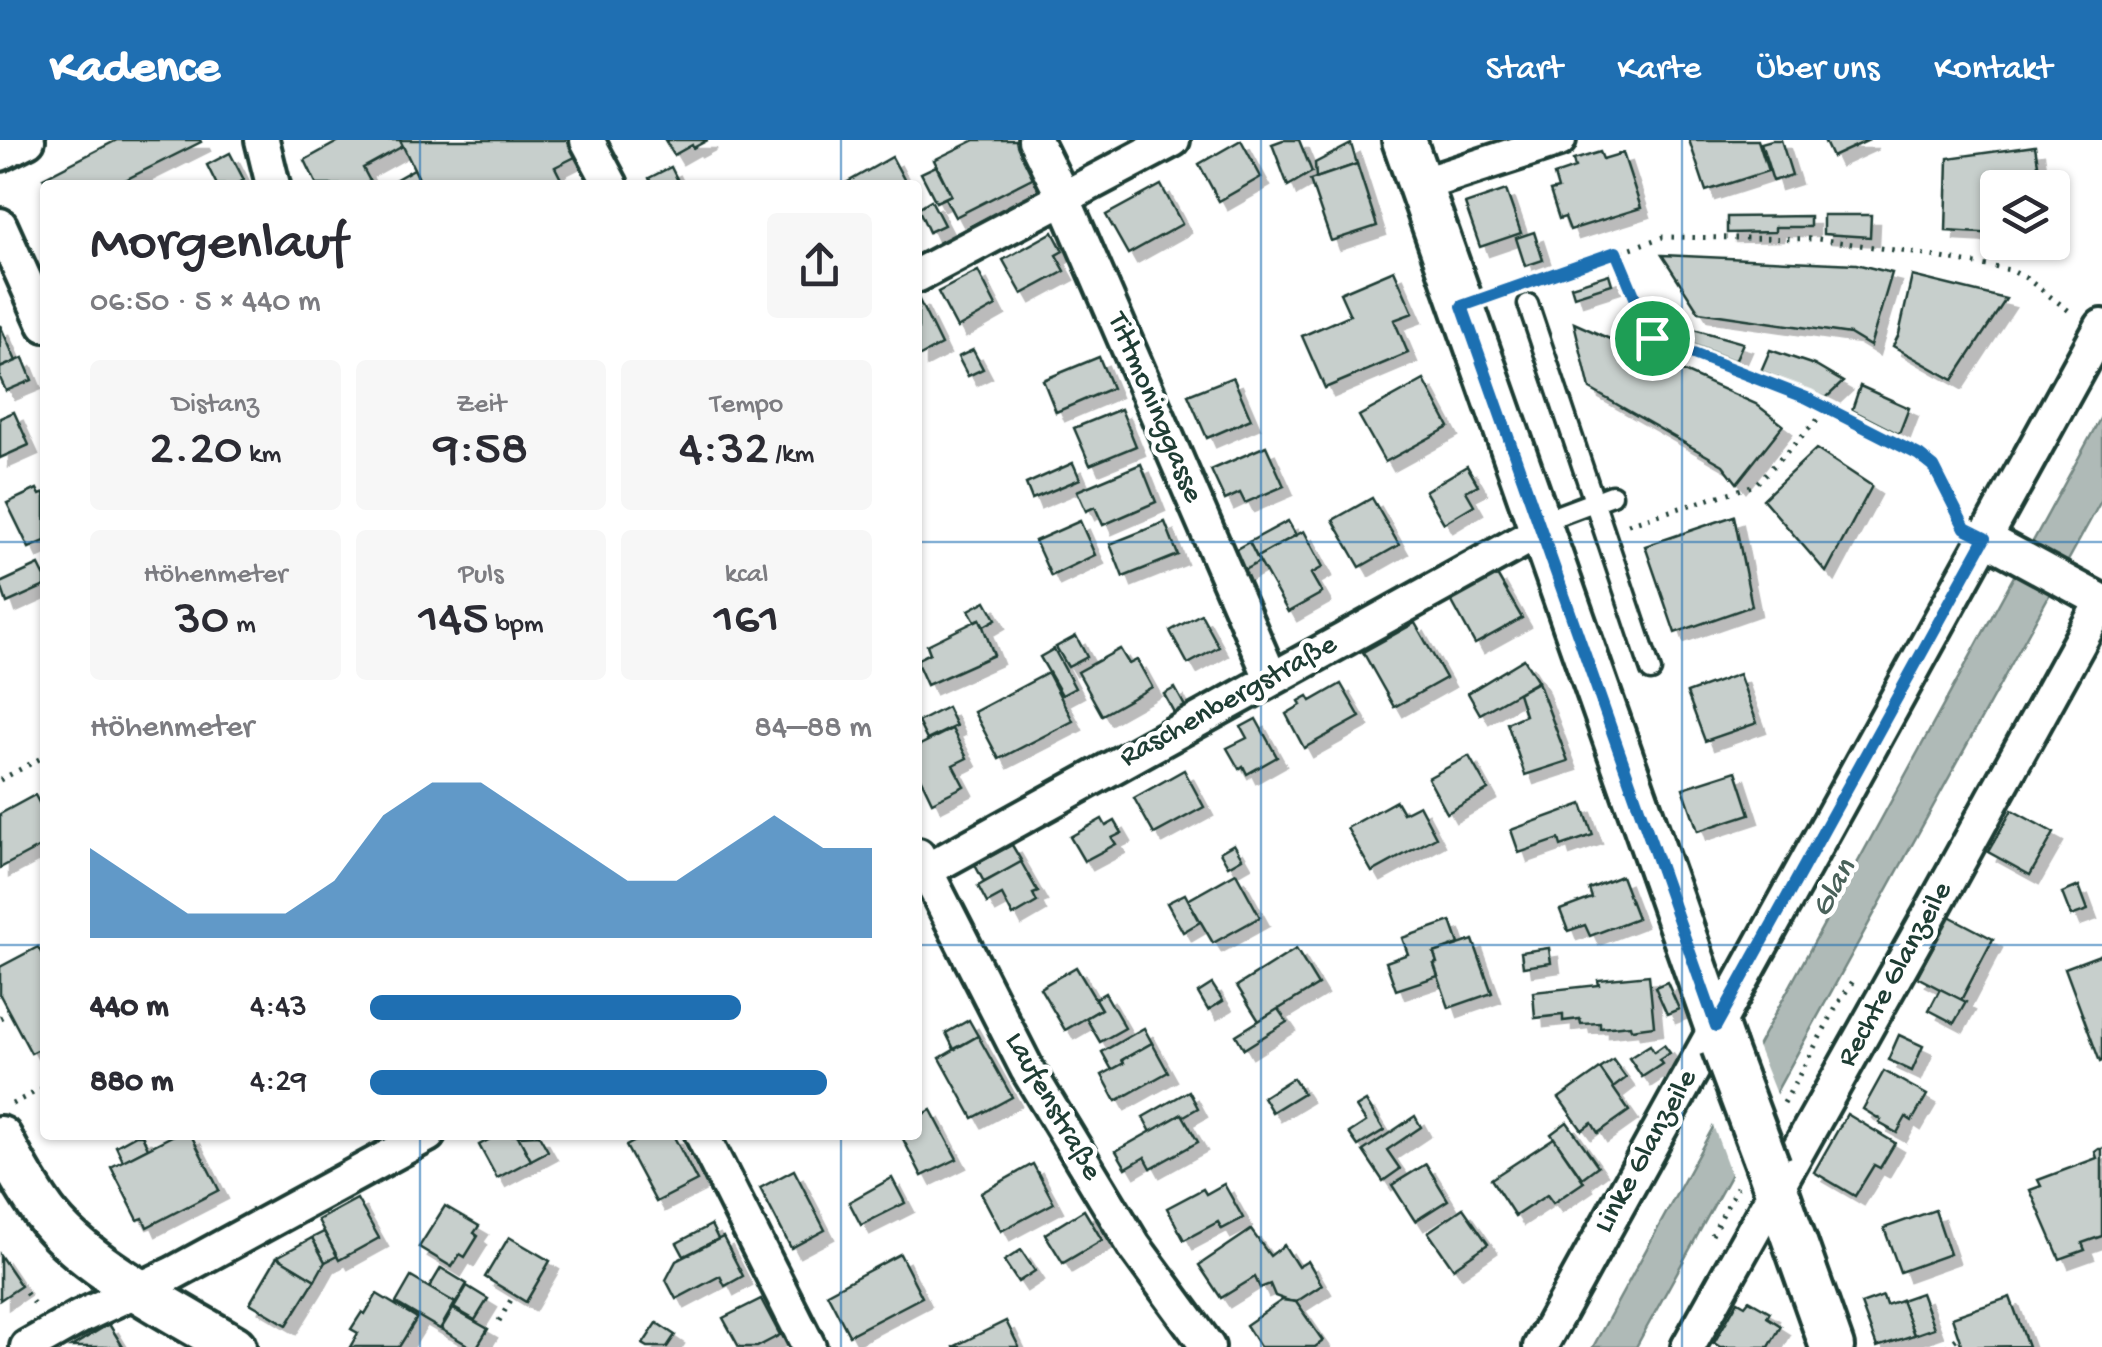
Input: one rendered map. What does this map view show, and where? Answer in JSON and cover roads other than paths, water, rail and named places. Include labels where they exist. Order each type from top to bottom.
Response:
[{"type":"street","points":[[0,154],[28,140]]},
{"type":"street","points":[[262,140],[272,180]]},
{"type":"street","points":[[587,140],[609,180]]},
{"type":"street","name":"Tittmoninggasse","points":[[1036,140],[1271,678]]},
{"type":"street","points":[[922,273],[1173,140]]},
{"type":"street","points":[[1404,140],[1832,1347]]},
{"type":"street","points":[[1420,185],[1559,140]]},
{"type":"street","points":[[0,225],[40,314]]},
{"type":"street","name":"Linke Glanzeile","points":[[1540,1347],[1997,545],[2100,330]]},
{"type":"street","name":"Raschenbergstraße","points":[[922,866],[1271,678],[1540,526]]},
{"type":"street","points":[[1997,545],[2093,596]]},
{"type":"street","name":"Rechte Glanzeile","points":[[1688,1347],[1772,1178],[2093,596]]},
{"type":"street","name":"Laufenstraße","points":[[922,871],[1027,1069],[1134,1246],[1208,1347]]},
{"type":"street","points":[[705,1140],[809,1347]]},
{"type":"street","points":[[27,1347],[174,1273],[394,1143]]},
{"type":"street","points":[[5,1160],[45,1214],[78,1248],[234,1347]]},
{"type":"lane","points":[[1528,304],[1650,671]]},
{"type":"lane","points":[[1540,526],[1612,494]]},
{"type":"water label","name":"Glan","points":[[1835,889]]}]
